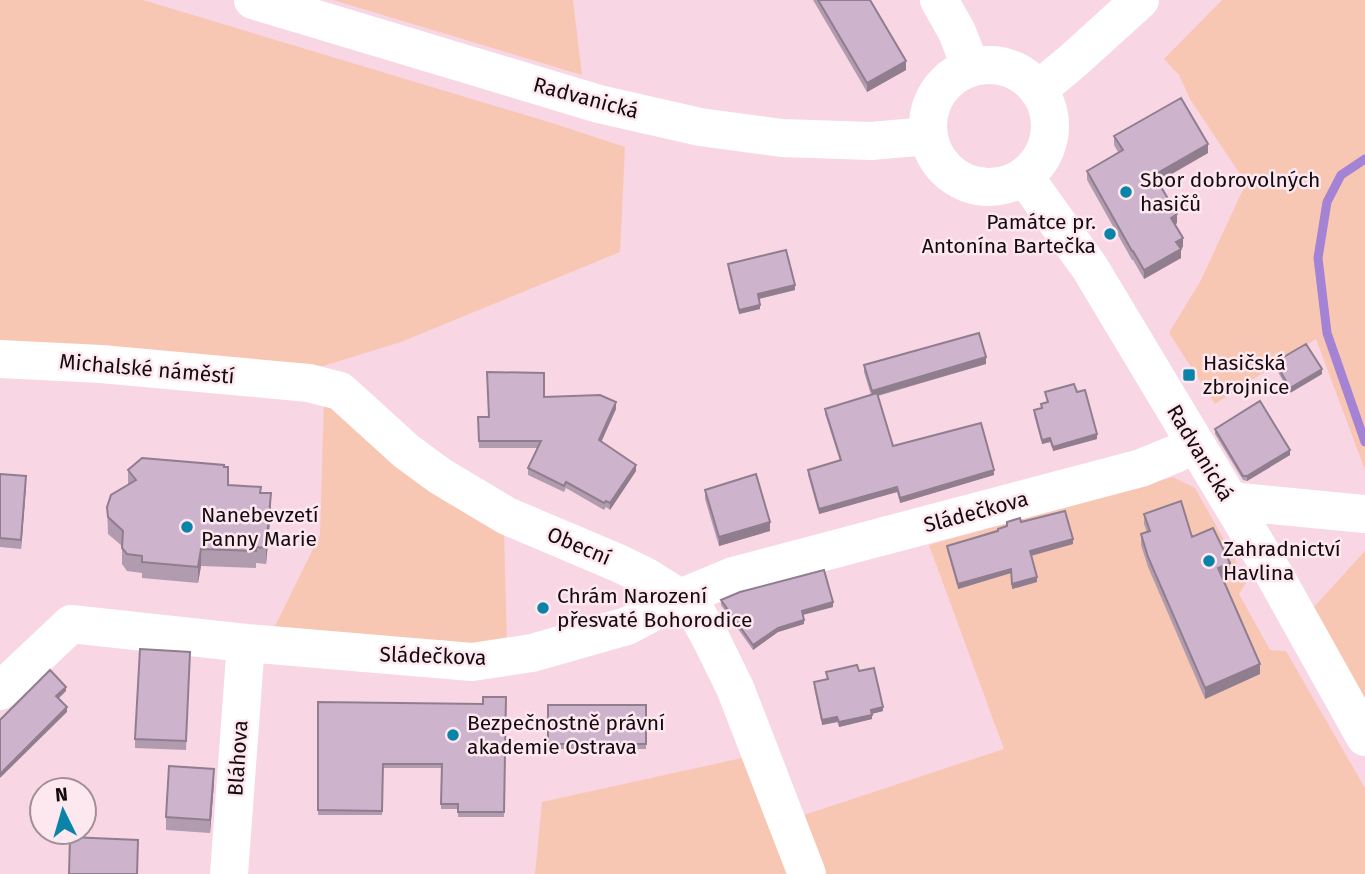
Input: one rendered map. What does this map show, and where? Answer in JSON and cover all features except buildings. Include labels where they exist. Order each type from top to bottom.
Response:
[{"type":"street","name":"Radvanická","points":[[253,0],[599,104],[700,127],[795,138],[871,141],[928,136]]},
{"type":"street","points":[[939,0],[957,32],[971,68]]},
{"type":"street","points":[[1038,90],[1140,0]]},
{"type":"street","points":[[990,65],[1008,68],[1025,76],[1038,90],[1046,105],[1050,121],[1049,138],[1043,154],[1034,168],[1024,176],[1003,186],[983,187],[964,182],[948,172],[936,157],[928,136],[928,116],[936,95],[951,78],[971,68],[990,65]]},
{"type":"street","name":"Radvanická","points":[[1024,176],[1084,259],[1275,576],[1365,737]]},
{"type":"street","name":"Michalské náměstí","points":[[0,359],[101,363],[293,381]]},
{"type":"street","name":"Obecní","points":[[293,381],[340,391],[405,451],[440,476],[506,516],[618,563],[680,598],[699,617],[735,688],[807,874]]},
{"type":"street","name":"Sládečkova","points":[[0,691],[71,624],[246,643],[472,662],[532,653],[627,626],[680,598],[733,576],[1141,468],[1194,444]]},
{"type":"street","points":[[1230,501],[1365,513]]},
{"type":"street","name":"Bláhova","points":[[229,874],[246,643]]},
{"type":"shaded area","points":[[0,0],[143,0],[625,147],[620,252],[401,342],[320,367],[0,353]]},
{"type":"shaded area","points":[[333,0],[573,0],[582,75]]},
{"type":"shaded area","points":[[1222,0],[1365,0],[1365,470],[1316,339],[1215,404],[1169,333],[1201,280],[1246,183],[1190,99],[1179,75],[1164,59]]},
{"type":"shaded area","points":[[324,400],[504,532],[507,642],[467,648],[273,630],[320,535]]},
{"type":"shaded area","points":[[1173,477],[1195,488],[1247,581],[1239,594],[1270,650],[1286,651],[1365,788],[1365,874],[816,874],[795,818],[1004,749],[929,545]]},
{"type":"shaded area","points":[[1365,551],[1365,702],[1313,608]]},
{"type":"shaded area","points":[[742,758],[788,874],[535,874],[542,802]]},
{"type":"waterway","points":[[1365,159],[1341,175],[1327,202],[1318,258],[1327,333],[1365,442]]},
{"type":"place","name":"Sbor dobrovolných hasičů","points":[[1126,192]]},
{"type":"place","name":"Památce pr. Antonína Bartečka","points":[[1110,234]]},
{"type":"place","name":"Hasičská zbrojnice","points":[[1189,375]]},
{"type":"place","name":"Nanebevzetí Panny Marie","points":[[187,527]]},
{"type":"place","name":"Zahradnictví Havlina","points":[[1209,561]]},
{"type":"place","name":"Chrám Narození přesvaté Bohorodice","points":[[543,608]]},
{"type":"place","name":"Bezpečnostně právní akademie Ostrava","points":[[453,735]]}]
